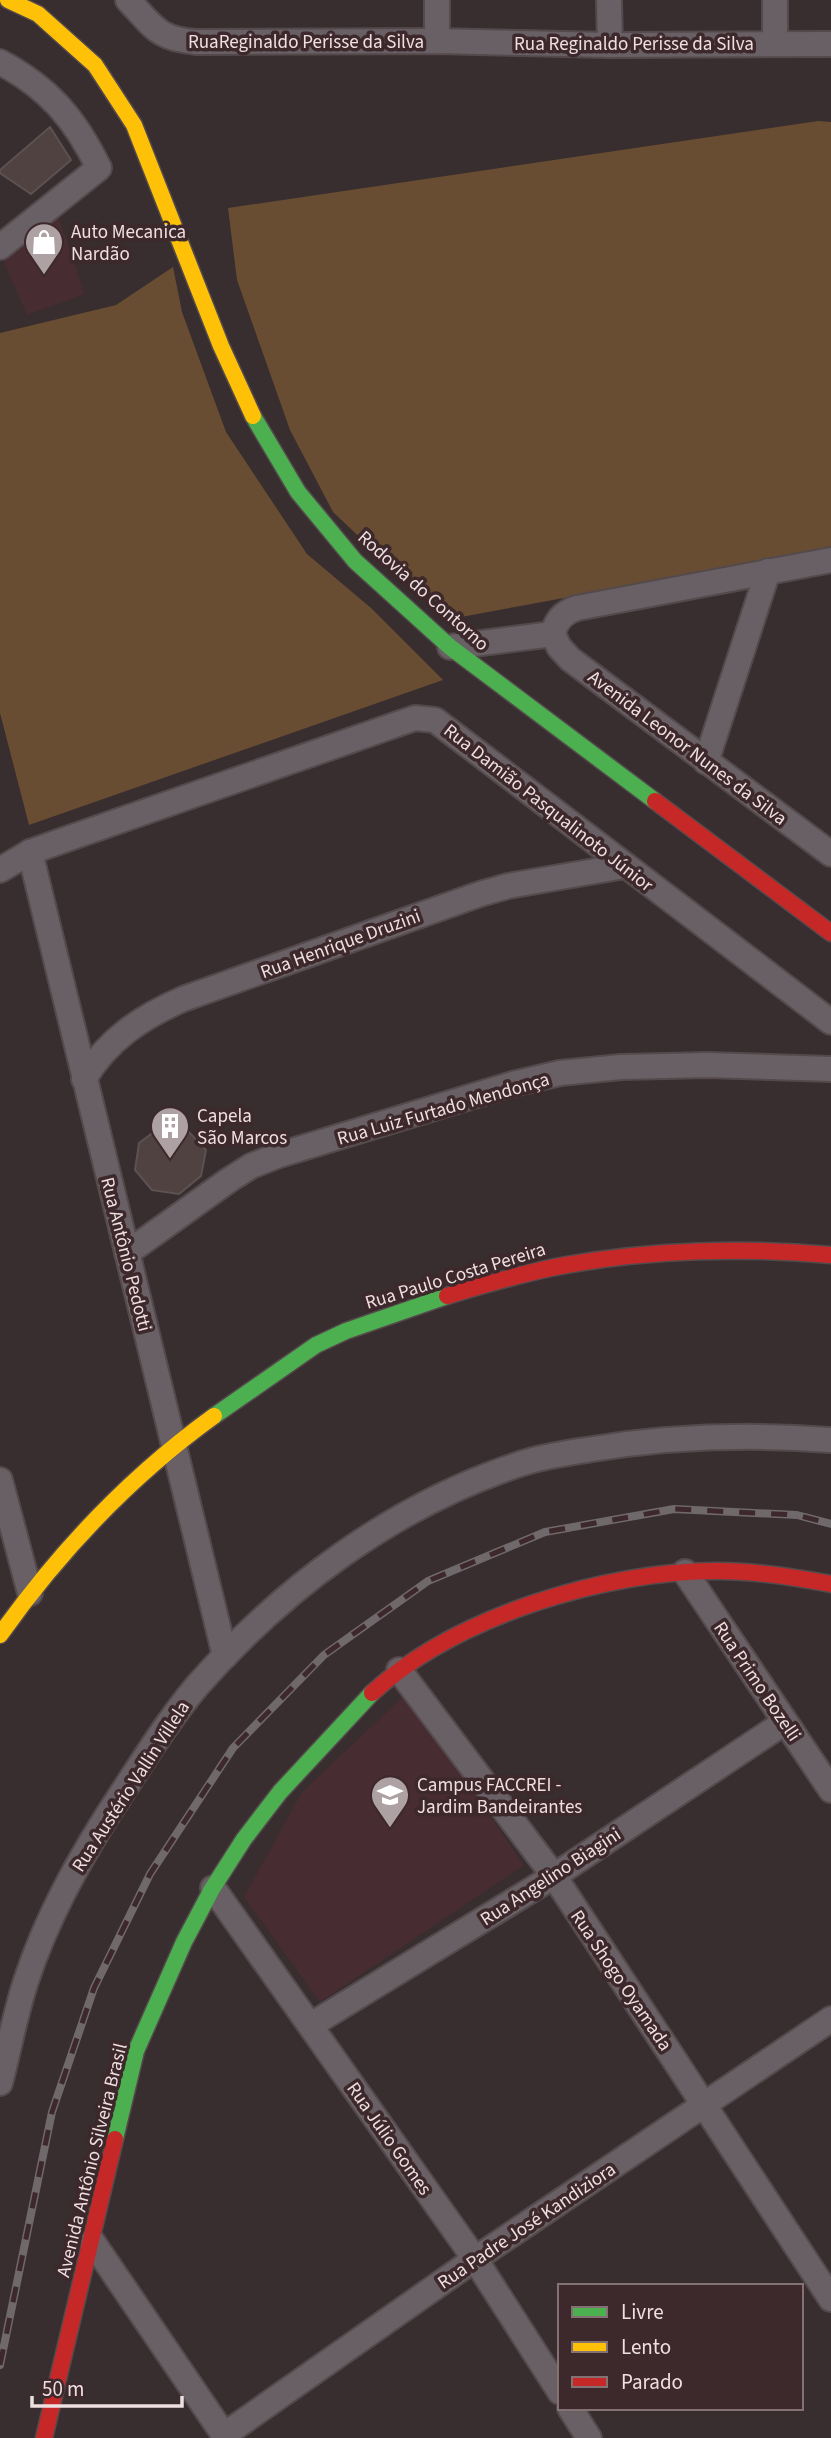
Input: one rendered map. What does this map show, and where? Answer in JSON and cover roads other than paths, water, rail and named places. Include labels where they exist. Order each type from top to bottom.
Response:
[{"type":"street","name":"Rodovia do Contorno","points":[[8,0],[38,14],[95,65],[134,125],[221,346],[252,415],[298,492],[355,561],[450,647],[831,933]]},
{"type":"street","name":"RuaReginaldo Perisse da Silva","points":[[128,0],[160,34],[175,40],[437,41]]},
{"type":"street","points":[[437,0],[437,41]]},
{"type":"street","points":[[609,0],[610,45]]},
{"type":"street","points":[[775,0],[775,44]]},
{"type":"street","name":"Rua Reginaldo Perisse da Silva","points":[[437,41],[610,45],[831,44]]},
{"type":"street","points":[[0,62],[24,75],[49,94],[71,118],[99,168],[0,247]]},
{"type":"street","points":[[450,647],[553,634],[561,617],[568,610],[831,560]]},
{"type":"street","points":[[706,762],[768,571]]},
{"type":"street","name":"Avenida Leonor Nunes da Silva","points":[[553,634],[559,647],[570,659],[831,854]]},
{"type":"street","name":"Rua Damião Pasqualinoto Júnior","points":[[0,870],[30,852],[415,718],[435,720],[831,1022]]},
{"type":"street","name":"Rua Antônio Pedotti","points":[[30,852],[225,1656]]},
{"type":"street","name":"Rua Henrique Druzini","points":[[84,1079],[96,1058],[131,1026],[183,999],[480,894],[509,886],[625,866]]},
{"type":"street","name":"Rua Luiz Furtado Mendonça","points":[[127,1253],[251,1166],[279,1155],[513,1084],[560,1073],[621,1067],[708,1065],[831,1069]]},
{"type":"street","name":"Rua Paulo Costa Pereira","points":[[0,1635],[30,1593],[110,1506],[174,1444],[316,1345],[346,1331],[411,1307],[487,1284],[565,1265],[659,1252],[802,1252],[831,1255]]},
{"type":"street","name":"Rua Austério Vallin Villela","points":[[0,2083],[26,1982],[48,1924],[104,1821],[156,1741],[196,1688],[240,1640],[292,1594],[350,1549],[405,1513],[461,1486],[516,1465],[621,1445],[696,1437],[792,1437],[831,1440]]},
{"type":"street","points":[[0,1480],[30,1593]]},
{"type":"street","name":"Avenida Antônio Silveira Brasil","points":[[44,2438],[74,2324],[136,2052],[182,1946],[213,1888],[234,1854],[306,1762],[360,1705],[399,1671],[468,1629],[527,1603],[594,1584],[685,1572],[736,1571],[796,1576],[831,1584]]},
{"type":"street","name":"Rua Primo Bozelli","points":[[685,1572],[831,1790]]},
{"type":"street","name":"Rua Shogo Oyamada","points":[[399,1671],[554,1876],[831,2299]]},
{"type":"street","name":"Rua Angelino Biagini","points":[[311,2025],[554,1876],[785,1722]]},
{"type":"street","name":"Rua Júlio Gomes","points":[[213,1888],[475,2259],[558,2389]]},
{"type":"street","name":"Rua Padre José Kandiziora","points":[[225,2437],[475,2259],[831,2019]]},
{"type":"street","points":[[92,2241],[225,2437]]},
{"type":"street","points":[[571,2410],[589,2438]]},
{"type":"railway","points":[[0,2365],[52,2112],[94,1988],[150,1874],[233,1748],[324,1655],[428,1581],[545,1532],[674,1509],[797,1515],[831,1524]]},
{"type":"place","name":"Auto Mecanica Nardão","points":[[44,276]]},
{"type":"place","name":"Capela São Marcos","points":[[170,1160]]},
{"type":"place","name":"Campus FACCREI - Jardim Bandeirantes","points":[[390,1829]]}]
